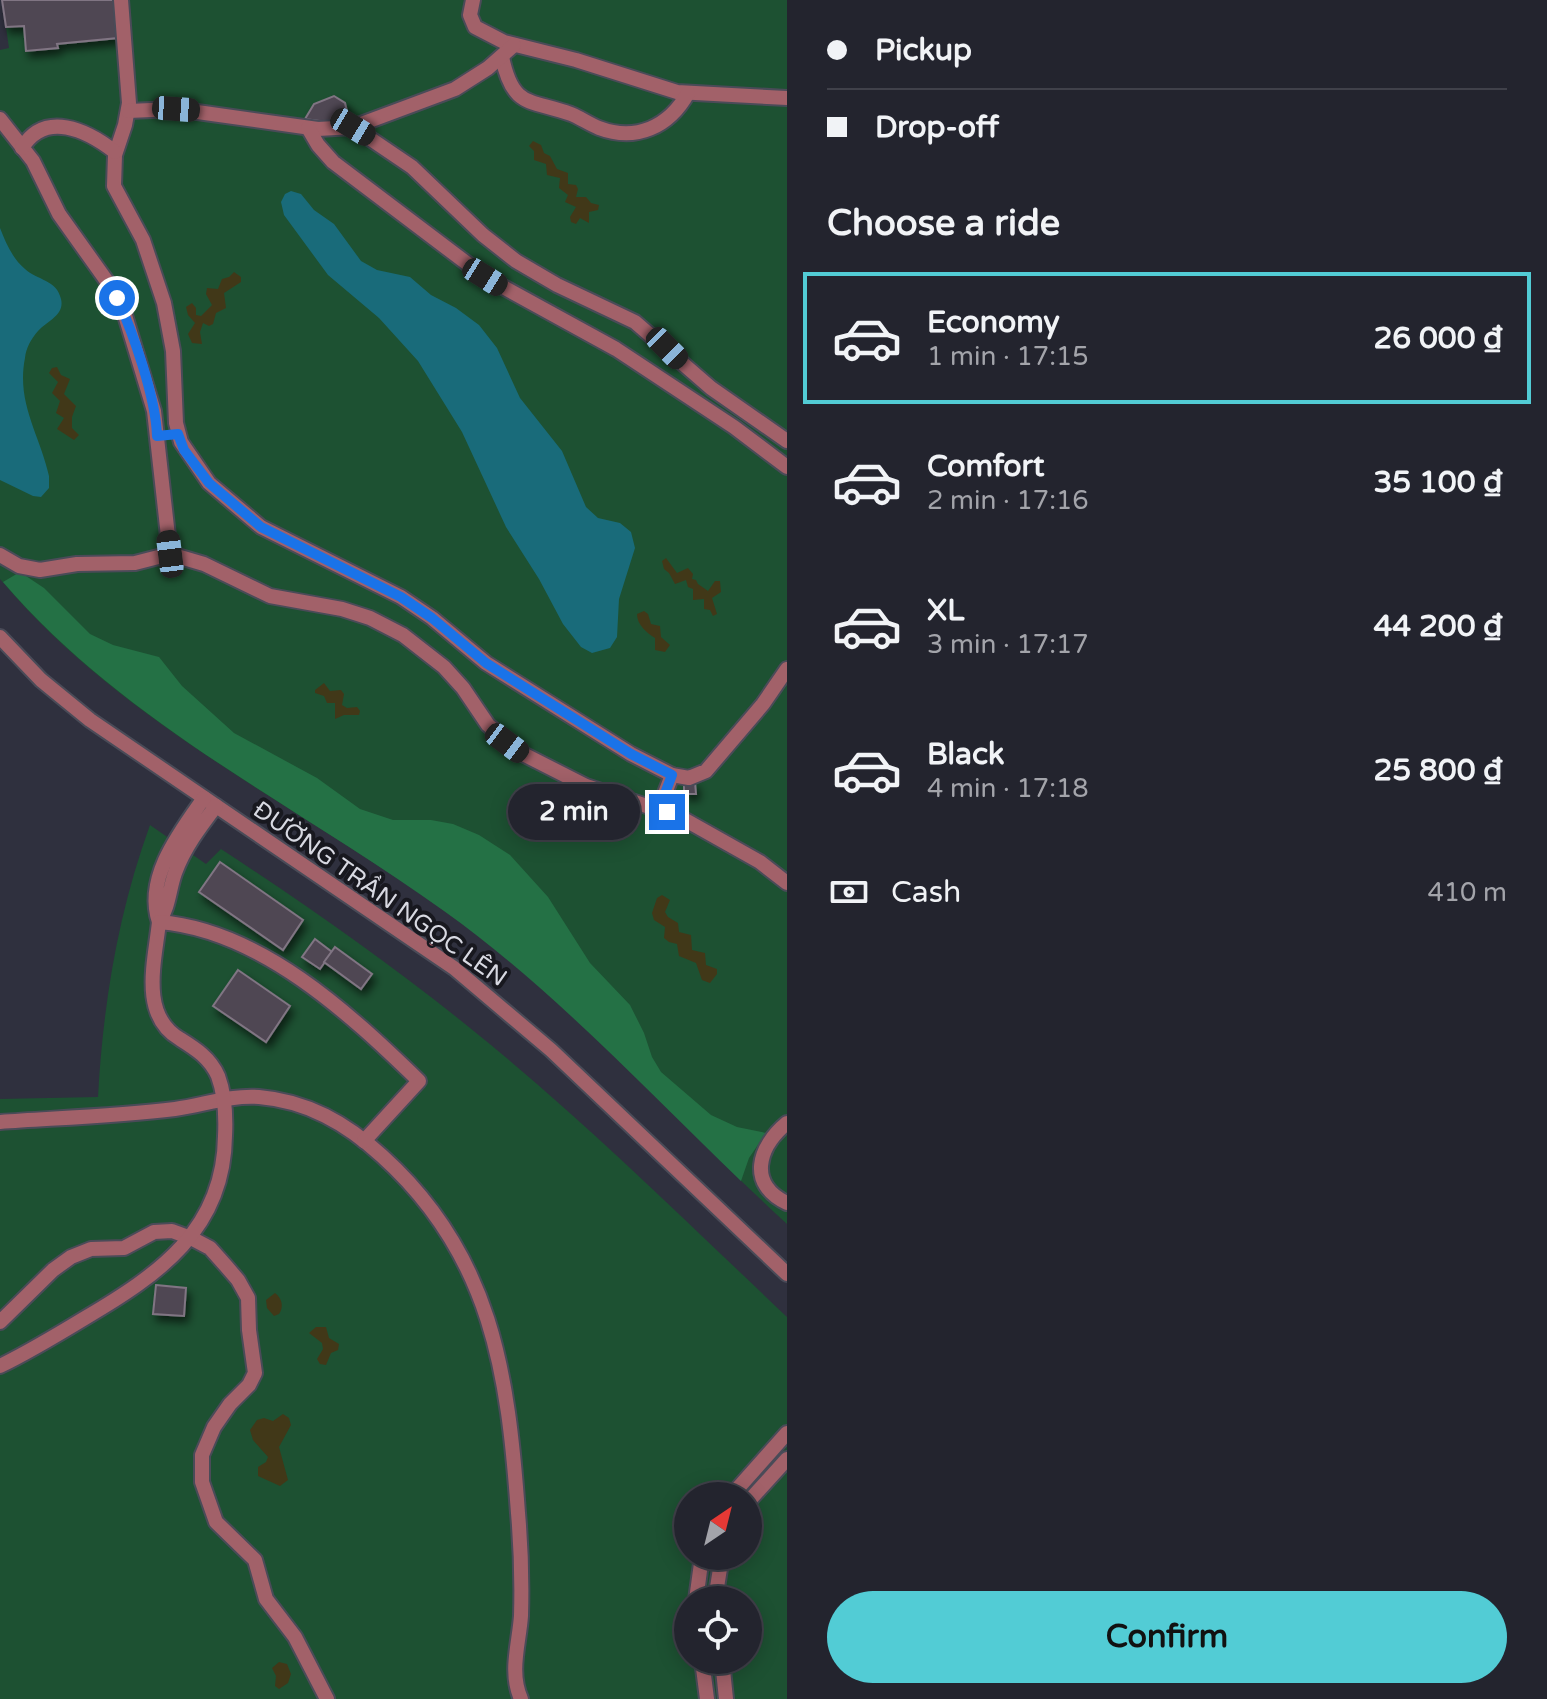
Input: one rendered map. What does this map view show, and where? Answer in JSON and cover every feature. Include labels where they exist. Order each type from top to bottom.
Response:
[{"type":"street","points":[[121,0],[129,90],[128,111],[115,152],[114,186],[152,262],[166,313],[173,351],[178,434],[184,450],[209,483],[261,527],[401,597],[432,618],[486,663],[631,754],[672,775],[689,778],[706,771],[763,704],[787,669]]},
{"type":"street","points":[[473,0],[470,15],[475,27],[490,37],[514,45],[616,72],[662,88],[688,93],[787,98]]},
{"type":"street","points":[[128,111],[199,111],[308,128],[330,130],[353,127],[447,93],[472,79],[514,45]]},
{"type":"street","points":[[502,57],[512,87],[525,101],[609,131],[633,134],[650,129],[674,113],[688,93]]},
{"type":"street","points":[[0,119],[41,174],[59,214],[120,305],[150,394],[170,554]]},
{"type":"street","points":[[22,148],[37,131],[59,126],[94,137],[115,152]]},
{"type":"street","points":[[353,127],[405,161],[483,235],[516,261],[557,285],[635,322],[711,388],[787,441]]},
{"type":"street","points":[[308,128],[324,153],[345,172],[485,277],[616,349],[787,467]]},
{"type":"street","points":[[751,440],[761,425]]},
{"type":"street","points":[[157,436],[178,434]]},
{"type":"street","points":[[0,555],[19,566],[40,570],[77,564],[135,563],[170,554],[193,560],[270,596],[342,609],[387,626],[444,667],[463,688],[488,725],[521,753],[586,786],[659,809],[747,854],[787,883]]},
{"type":"street","name":"ĐƯỜNG TRẦN NGỌC LÊN","points":[[0,637],[16,656],[68,703],[404,932],[487,994],[551,1050],[787,1274]]},
{"type":"street","points":[[659,809],[672,775]]},
{"type":"street","points":[[0,1366],[103,1307],[157,1271],[190,1237],[206,1213],[219,1182],[225,1146],[219,1080],[211,1064],[198,1050],[167,1030],[155,1011],[153,989],[159,922],[154,907],[160,874],[174,842],[210,802]]},
{"type":"street","points":[[159,922],[215,933],[268,959],[339,1008],[419,1081],[364,1141]]},
{"type":"street","points":[[0,1122],[173,1109],[223,1098],[257,1097],[306,1106],[321,1112],[364,1141],[407,1181],[437,1218],[475,1284],[494,1338],[511,1422],[520,1541],[520,1619],[514,1677],[521,1699]]},
{"type":"street","points":[[787,1123],[767,1147],[760,1171],[768,1190],[787,1203]]},
{"type":"street","points":[[0,1322],[53,1270],[81,1252],[101,1247],[124,1248],[154,1232],[172,1231],[210,1248],[244,1290],[249,1306],[255,1366],[249,1385],[222,1415],[205,1447],[201,1473],[204,1491],[216,1522],[255,1560],[266,1599],[295,1637],[327,1699]]},
{"type":"street","points":[[743,1482],[787,1433]]},
{"type":"street","points":[[762,1487],[787,1459]]},
{"type":"street","points":[[704,1674],[707,1699]]},
{"type":"street","points":[[723,1674],[726,1699]]},
{"type":"green space","points":[[2,0],[787,0],[787,1224],[592,1034],[510,962],[408,886],[163,725],[105,681],[50,633],[0,579],[0,50],[9,48]]},
{"type":"green space","points":[[20,572],[44,588],[90,634],[113,645],[159,657],[182,686],[234,733],[317,778],[360,809],[393,820],[431,820],[453,824],[479,835],[510,855],[548,897],[590,963],[630,1005],[661,1072],[711,1115],[737,1127],[766,1133],[749,1158],[741,1181],[561,1006],[484,941],[387,872],[213,760],[102,678],[51,633],[3,582]]},
{"type":"green space","points":[[150,825],[206,864],[221,849],[325,919],[491,1045],[641,1178],[787,1317],[787,1699],[0,1699],[0,1099],[98,1097],[108,993],[129,892]]},
{"type":"sand","points":[[533,141],[541,145],[557,169],[568,173],[568,184],[576,185],[578,189],[576,197],[586,197],[591,203],[599,205],[598,210],[589,212],[589,223],[580,218],[576,224],[571,222],[570,217],[576,207],[565,202],[568,195],[559,188],[560,178],[547,175],[546,164],[534,160],[534,151],[529,146]]},
{"type":"sand","points":[[234,272],[241,277],[241,282],[224,293],[226,308],[216,313],[213,324],[203,323],[200,332],[202,344],[192,343],[188,334],[195,323],[186,307],[192,303],[196,315],[201,316],[212,305],[206,294],[207,288],[218,289],[222,279]]},
{"type":"sand","points":[[57,367],[61,375],[70,379],[64,394],[76,406],[72,428],[79,435],[74,440],[57,429],[64,418],[56,413],[60,401],[52,393],[58,382],[49,373]]},
{"type":"sand","points":[[666,558],[677,573],[688,568],[693,574],[692,579],[708,591],[715,581],[720,581],[721,592],[712,598],[717,614],[713,616],[710,610],[704,609],[704,599],[693,600],[693,589],[688,587],[686,580],[675,584],[664,569],[662,561]]},
{"type":"sand","points":[[644,611],[651,624],[660,626],[661,637],[670,645],[665,652],[655,650],[655,638],[639,622],[637,614]]},
{"type":"sand","points":[[324,683],[330,691],[341,690],[344,694],[342,705],[357,707],[359,715],[344,715],[335,719],[335,703],[327,703],[324,696],[315,693]]},
{"type":"sand","points":[[662,895],[670,900],[665,912],[668,917],[678,923],[679,932],[691,935],[692,950],[705,953],[706,965],[717,969],[710,983],[702,980],[696,963],[679,956],[677,944],[664,938],[665,927],[654,920],[652,913],[657,898]]},
{"type":"sand","points":[[275,1293],[282,1306],[279,1314],[274,1316],[267,1308],[266,1300]]},
{"type":"sand","points":[[316,1327],[326,1327],[329,1338],[339,1344],[326,1365],[320,1364],[317,1359],[323,1349],[322,1343],[309,1333]]},
{"type":"sand","points":[[283,1414],[289,1418],[291,1425],[279,1447],[288,1480],[280,1486],[258,1476],[258,1467],[268,1457],[253,1440],[250,1430],[257,1420],[264,1418],[273,1421]]},
{"type":"sand","points":[[279,1662],[287,1664],[291,1674],[288,1683],[279,1689],[275,1686],[276,1676],[272,1668]]},
{"type":"water","points":[[291,191],[301,194],[314,210],[334,224],[361,261],[377,270],[410,277],[431,295],[479,325],[497,348],[520,398],[562,451],[586,507],[598,518],[620,523],[631,532],[635,548],[619,599],[617,637],[610,648],[592,653],[581,647],[563,624],[506,527],[462,432],[418,361],[379,318],[328,275],[284,215],[281,202],[285,194]]},
{"type":"water","points":[[0,228],[16,260],[55,288],[62,305],[58,314],[38,331],[29,344],[23,374],[26,404],[49,476],[49,488],[41,497],[0,480]]},
{"type":"building","points":[[2,0],[114,0],[118,38],[57,44],[58,48],[26,51],[24,26],[6,27]]},
{"type":"building","points":[[334,96],[345,103],[349,120],[327,122],[305,119],[314,104]]},
{"type":"building","points":[[695,782],[696,794],[684,794],[684,783]]},
{"type":"building","points":[[220,862],[303,920],[283,950],[199,892]]},
{"type":"building","points":[[315,939],[332,952],[320,969],[302,957]]},
{"type":"building","points":[[335,947],[372,974],[361,989],[324,962]]},
{"type":"building","points":[[238,970],[290,1006],[266,1042],[213,1006]]},
{"type":"building","points":[[156,1285],[186,1288],[184,1316],[153,1314]]},
{"type":"route","points":[[117,298],[150,394],[157,436],[178,434],[184,450],[209,483],[261,527],[365,577],[418,607],[486,663],[631,754],[672,775],[659,809],[667,812]]}]
